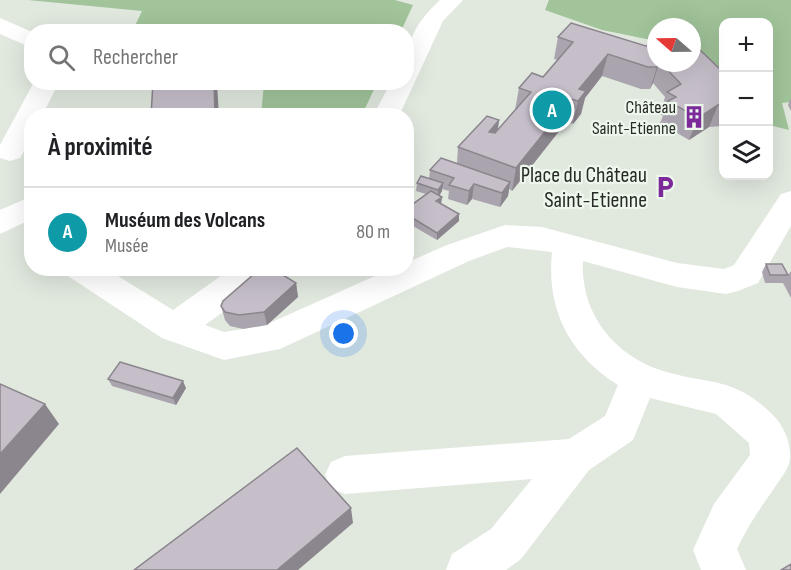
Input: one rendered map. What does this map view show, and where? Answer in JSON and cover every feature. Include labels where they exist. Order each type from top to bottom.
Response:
[{"type":"street","points":[[414,60],[433,18],[452,0]]},
{"type":"street","points":[[0,25],[24,37]]},
{"type":"street","points":[[35,108],[43,90]]},
{"type":"street","points":[[390,108],[400,90]]},
{"type":"street","points":[[14,153],[24,131]]},
{"type":"street","points":[[414,273],[458,253],[505,236],[542,238],[677,275],[726,282],[746,274],[791,201]]},
{"type":"street","points":[[568,244],[565,264],[570,306],[587,339],[613,364],[656,385],[729,402],[768,436],[770,459],[729,519],[715,550],[724,570]]},
{"type":"street","points":[[91,276],[174,328],[224,346],[268,339],[407,276]]},
{"type":"street","points":[[174,328],[237,284],[244,276]]},
{"type":"street","points":[[468,570],[506,544],[575,457],[619,428],[640,377]]},
{"type":"street","points":[[345,475],[575,457]]},
{"type":"green space","points":[[28,0],[395,0],[413,5],[404,24],[136,24],[142,11]]},
{"type":"green space","points":[[549,0],[791,0],[791,102],[782,103],[789,130],[773,126],[773,18],[719,18],[719,93],[701,70],[701,18],[647,18],[647,39],[602,30],[545,10]]},
{"type":"green space","points":[[263,90],[374,90],[365,108],[262,108]]},
{"type":"building","points":[[571,23],[647,46],[647,67],[608,54],[579,89],[586,91],[578,101],[571,99],[516,168],[458,147],[487,116],[499,120],[489,132],[495,133],[531,92],[519,88],[532,73],[543,77],[573,42],[558,37]]},
{"type":"building","points":[[701,51],[719,68],[719,105],[698,118],[668,101],[676,97],[667,92],[681,84],[670,72],[701,72]]},
{"type":"building","points":[[153,90],[214,90],[215,108],[151,108]]},
{"type":"building","points":[[441,158],[510,182],[502,193],[474,184],[469,191],[449,185],[454,178],[430,170]]},
{"type":"building","points":[[421,176],[443,183],[438,190],[417,183]]},
{"type":"building","points":[[431,191],[442,197],[436,201],[459,214],[437,233],[414,219],[414,203]]},
{"type":"building","points":[[766,264],[782,264],[788,275],[770,275]]},
{"type":"building","points":[[252,276],[285,276],[296,283],[264,312],[239,315],[225,312],[221,306],[223,301]]},
{"type":"building","points":[[120,362],[183,381],[173,398],[108,379]]},
{"type":"building","points":[[0,384],[45,404],[0,454]]},
{"type":"building","points":[[297,448],[351,508],[277,570],[134,570]]},
{"type":"building","points":[[791,564],[791,570],[781,570]]},
{"type":"place","name":"Muséum des Volcans","points":[[552,110]]},
{"type":"place","name":"Château Saint-Etienne","points":[[694,117]]},
{"type":"place","name":"Place du Château Saint-Etienne","points":[[665,187]]}]
